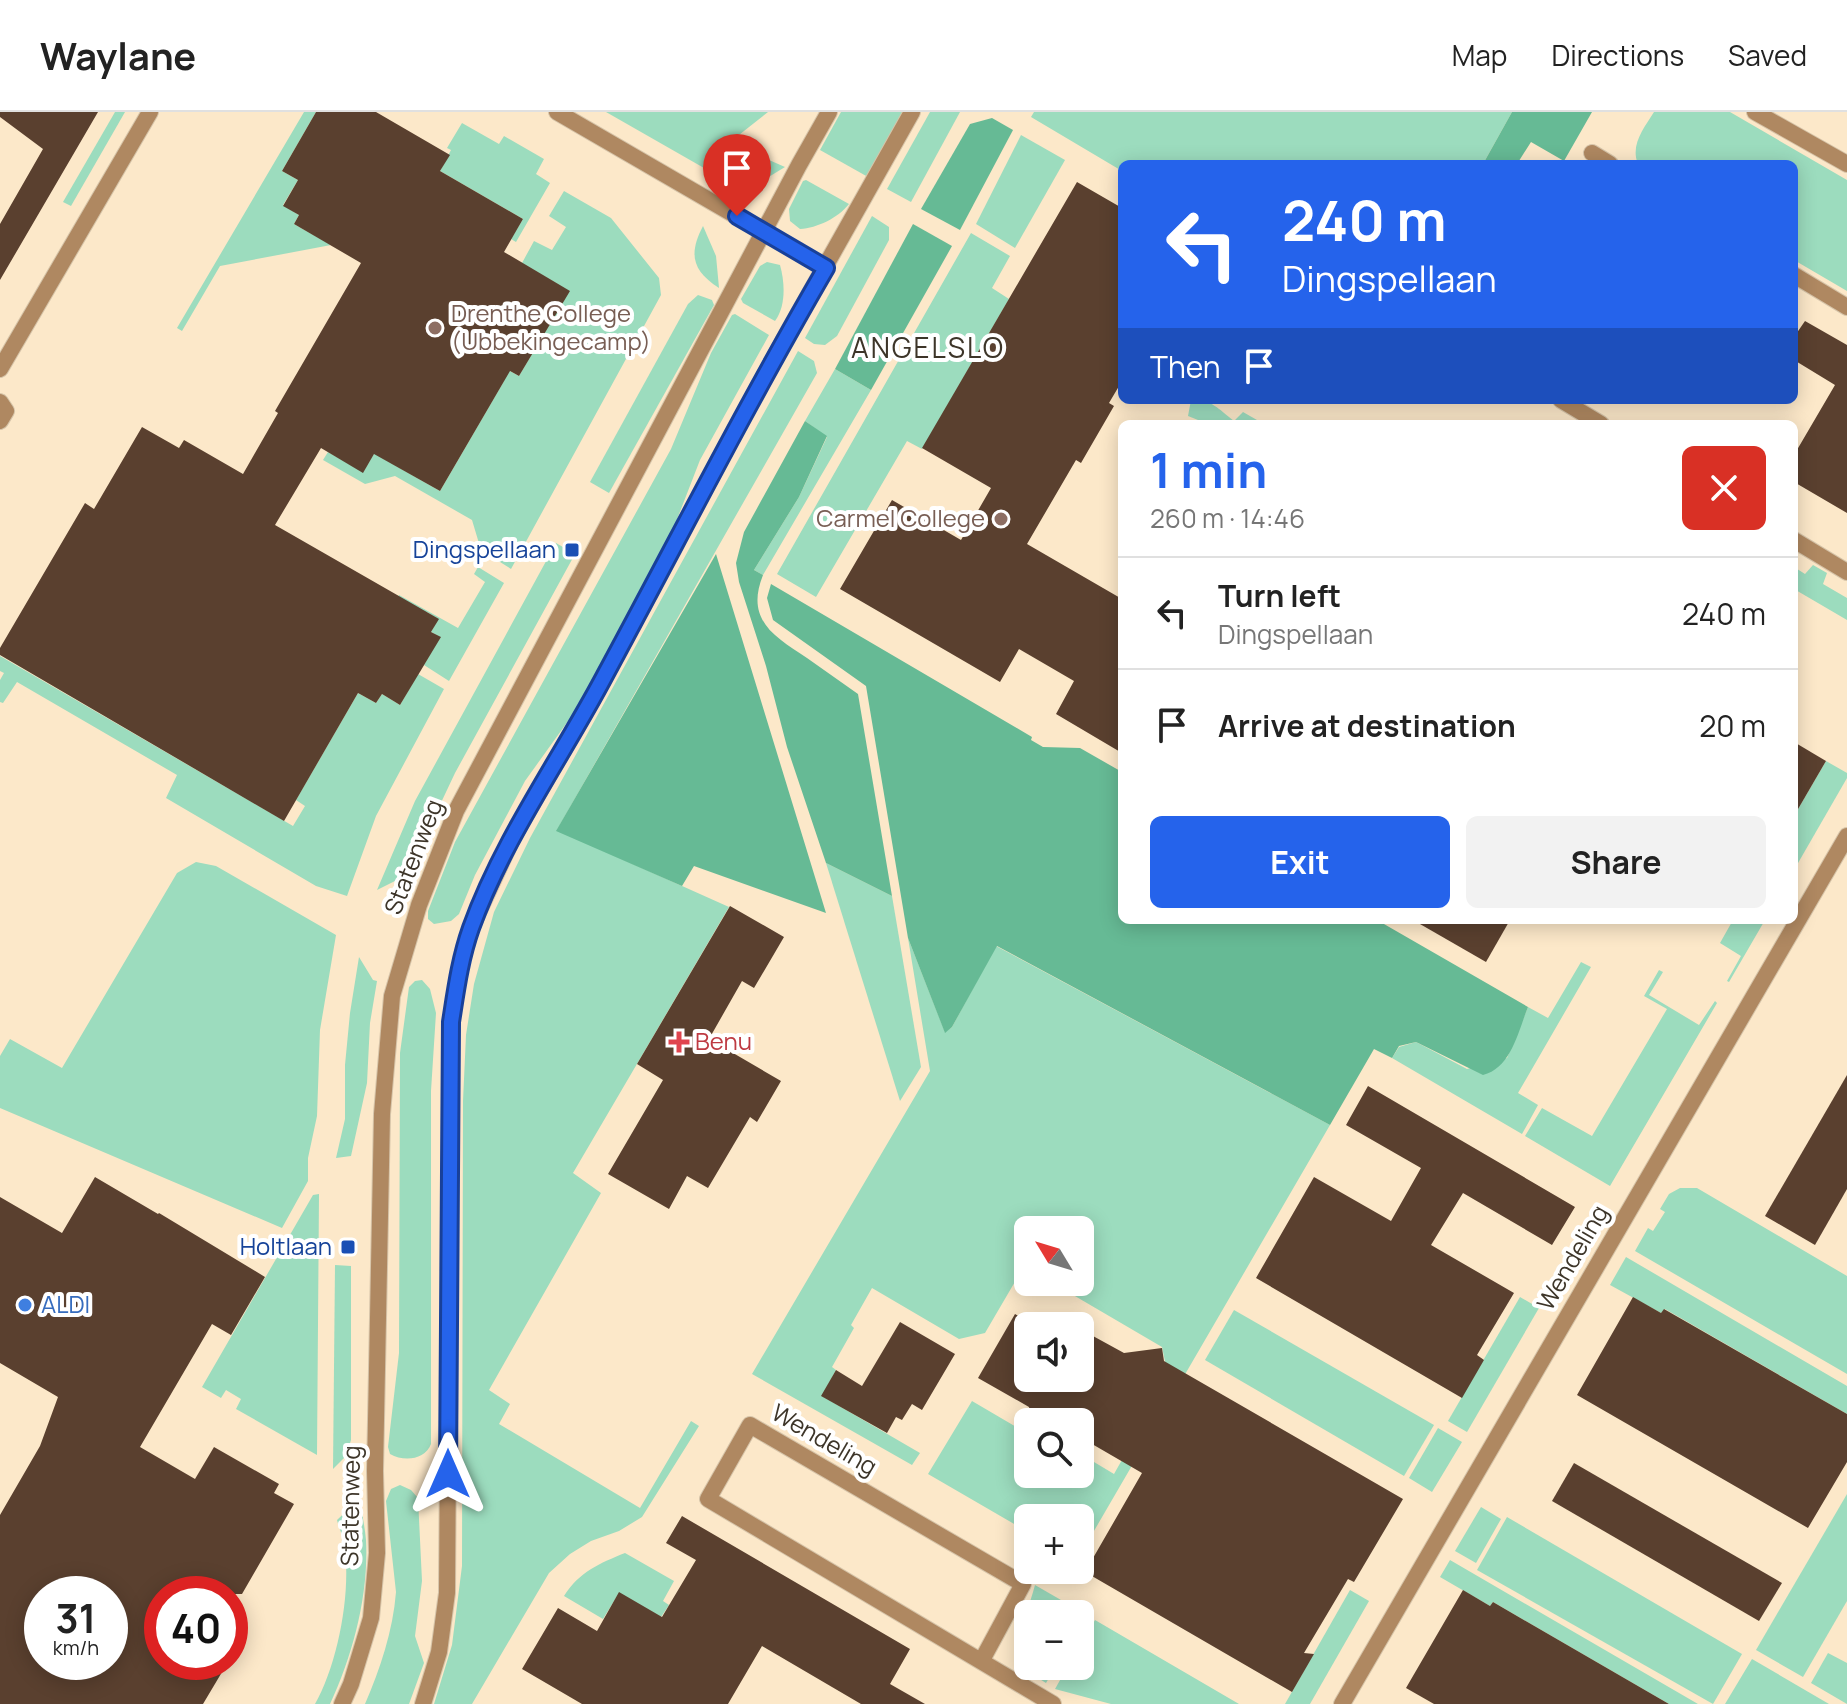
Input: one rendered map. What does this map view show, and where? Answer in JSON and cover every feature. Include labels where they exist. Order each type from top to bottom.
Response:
[{"type":"street","points":[[0,369],[150,112]]},
{"type":"street","points":[[557,112],[826,268]]},
{"type":"street","name":"Statenweg","points":[[342,1704],[371,1618],[377,1553],[375,1471],[382,1114],[392,996],[419,905],[456,811],[829,112]]},
{"type":"street","points":[[423,1704],[439,1652],[447,1593],[451,1022],[459,971],[471,928],[513,837],[591,702],[786,336],[912,112]]},
{"type":"street","points":[[1755,112],[1847,164]]},
{"type":"street","points":[[1592,153],[1603,160]]},
{"type":"street","points":[[1798,277],[1847,307]]},
{"type":"street","points":[[0,402],[6,411],[0,421]]},
{"type":"street","points":[[1568,404],[1594,420]]},
{"type":"street","points":[[1798,542],[1847,572]]},
{"type":"street","name":"Wendeling","points":[[1798,920],[1847,836]]},
{"type":"street","name":"Wendeling","points":[[1342,1704],[1796,924]]},
{"type":"street","name":"Wendeling","points":[[982,1660],[1023,1584],[750,1425],[708,1499],[1053,1704]]},
{"type":"green space","points":[[115,112],[125,112],[71,206],[63,202]]},
{"type":"green space","points":[[304,112],[316,112],[282,171],[298,180],[283,205],[299,215],[294,224],[331,245],[220,266],[182,331],[177,328]]},
{"type":"green space","points":[[606,112],[768,112],[730,142],[711,166],[704,168]]},
{"type":"green space","points":[[841,112],[903,112],[868,177],[820,150]]},
{"type":"green space","points":[[930,112],[960,112],[911,202],[887,189]]},
{"type":"green space","points":[[1034,112],[1512,112],[1485,160],[1118,160],[1118,169],[1031,117]]},
{"type":"green space","points":[[1512,112],[1592,112],[1565,160],[1531,142],[1520,160],[1485,160]]},
{"type":"green space","points":[[1654,112],[1730,112],[1847,180],[1847,291],[1798,262],[1798,160],[1637,160],[1637,143]]},
{"type":"green space","points":[[992,118],[1013,130],[960,230],[921,209],[970,124]]},
{"type":"green space","points":[[462,123],[499,144],[504,136],[544,159],[536,174],[550,183],[516,242],[511,239],[523,219],[440,171],[451,150],[447,148]]},
{"type":"green space","points":[[1021,135],[1065,160],[1015,248],[976,224]]},
{"type":"green space","points":[[754,160],[769,160],[785,167],[767,178],[727,186],[737,168]]},
{"type":"green space","points":[[806,180],[849,204],[827,221],[800,229],[790,221],[789,209]]},
{"type":"green space","points":[[564,191],[611,218],[659,278],[661,295],[511,569],[481,550],[472,520],[395,476],[365,484],[323,460],[328,452],[363,472],[378,447],[382,458],[440,491],[504,381],[501,366],[519,376],[569,291],[522,263],[534,241],[552,250],[566,227],[549,216]]},
{"type":"green space","points":[[872,216],[889,227],[889,240],[837,336],[825,345],[814,344],[805,338]]},
{"type":"green space","points":[[913,224],[952,246],[871,390],[835,369]]},
{"type":"green space","points":[[703,226],[716,256],[719,288],[703,275],[695,260],[696,245]]},
{"type":"green space","points":[[971,233],[1010,256],[992,288],[1009,299],[922,449],[907,441],[816,597],[777,574]]},
{"type":"green space","points":[[767,262],[780,265],[783,279],[783,301],[775,321],[741,299],[760,266]]},
{"type":"green space","points":[[698,295],[712,300],[714,305],[609,493],[590,482],[688,304]]},
{"type":"green space","points":[[735,314],[769,335],[700,460],[662,558],[586,696],[525,781],[475,875],[459,914],[451,921],[434,924],[428,919],[428,911],[455,842],[671,449],[711,353]]},
{"type":"green space","points":[[798,351],[814,361],[817,373],[557,830],[729,907],[573,1173],[601,1193],[489,1390],[510,1404],[499,1424],[640,1508],[691,1421],[699,1426],[642,1517],[619,1531],[591,1541],[549,1573],[472,1704],[434,1704],[452,1645],[462,1566],[463,1101],[466,1035],[474,984],[494,912],[530,838]]},
{"type":"green space","points":[[835,369],[871,390],[763,575],[754,570],[799,497],[827,437],[805,421]]},
{"type":"green space","points":[[1190,404],[1212,404],[1233,420],[1198,420],[1188,416]]},
{"type":"green space","points":[[1243,412],[1257,420],[1235,420]]},
{"type":"green space","points":[[805,421],[827,436],[799,497],[754,570],[763,575],[758,591],[760,615],[774,634],[858,694],[892,896],[826,863],[787,747],[766,666],[739,582],[736,563],[744,532]]},
{"type":"green space","points":[[556,543],[575,554],[455,773],[405,879],[377,890],[415,801]]},
{"type":"green space","points":[[716,554],[826,913],[694,866],[682,886],[556,831]]},
{"type":"green space","points":[[1813,565],[1827,573],[1823,584],[1847,598],[1847,620],[1798,591],[1798,570],[1805,574]]},
{"type":"green space","points":[[478,567],[504,583],[449,681],[424,665],[440,637],[431,632],[438,619],[397,599],[399,595],[458,628],[485,582],[474,574]]},
{"type":"green space","points":[[771,584],[1032,737],[1031,740],[1043,747],[1080,748],[1118,770],[1118,924],[1384,924],[1528,1007],[1507,1057],[1493,1071],[1483,1075],[1416,1042],[1399,1046],[1392,1058],[1374,1049],[1330,1125],[997,946],[952,1027],[945,1033],[908,938],[866,686],[773,620],[767,598]]},
{"type":"green space","points":[[0,656],[293,826],[305,806],[296,800],[358,693],[376,703],[382,694],[400,705],[418,674],[444,689],[376,816],[347,896],[316,886],[166,798],[177,775],[17,682],[3,703],[0,702],[0,680],[4,673],[0,671]]},
{"type":"green space","points":[[1826,761],[1847,773],[1798,863],[1798,809]]},
{"type":"green space","points":[[196,862],[216,866],[336,935],[320,1030],[317,1116],[308,1158],[308,1181],[282,1228],[0,1108],[0,1056],[10,1039],[62,1068],[177,873]]},
{"type":"green space","points":[[826,863],[892,896],[921,1067],[900,1101]]},
{"type":"green space","points":[[1731,924],[1763,924],[1729,982],[1741,956],[1720,943]]},
{"type":"green space","points":[[908,938],[945,1032],[952,1027],[996,946],[1330,1125],[1094,1531],[1094,1504],[1014,1504],[1014,1524],[928,1474],[972,1401],[1014,1426],[1014,1488],[1094,1488],[1094,1462],[1114,1474],[1157,1398],[1166,1366],[1162,1347],[1075,1296],[1094,1296],[1094,1216],[1014,1216],[1014,1283],[985,1333],[959,1339],[872,1288],[851,1325],[854,1328],[832,1367],[836,1370],[822,1396],[920,1453],[912,1465],[752,1374],[930,1071]]},
{"type":"green space","points":[[359,957],[373,980],[377,981],[370,1023],[367,1083],[351,1156],[336,1158],[345,1119],[345,1065]]},
{"type":"green space","points":[[1581,962],[1591,967],[1518,1093],[1538,1105],[1522,1134],[1392,1058],[1399,1047],[1416,1042],[1467,1069],[1507,1058],[1528,1007],[1548,1018]]},
{"type":"green space","points":[[1659,970],[1663,972],[1649,995],[1699,1025],[1715,1001],[1717,1003],[1610,1186],[1525,1136],[1542,1108],[1592,1136],[1667,1009],[1644,996]]},
{"type":"green space","points":[[422,980],[430,989],[436,1013],[431,1091],[431,1444],[424,1453],[408,1459],[390,1454],[388,1447],[399,1353],[400,1053],[409,987],[415,981]]},
{"type":"green space","points":[[1680,1188],[1697,1188],[1847,1276],[1847,1374],[1635,1251],[1648,1228],[1653,1231],[1665,1212],[1660,1209],[1669,1194]]},
{"type":"green space","points":[[319,1194],[317,1455],[236,1409],[241,1399],[226,1390],[221,1398],[202,1387],[313,1195]]},
{"type":"green space","points":[[1626,1257],[1847,1386],[1847,1414],[1665,1309],[1661,1313],[1610,1285]]},
{"type":"green space","points":[[335,1265],[351,1266],[351,1440],[346,1456],[333,1469]]},
{"type":"green space","points":[[1520,1297],[1539,1308],[1467,1432],[1448,1421]]},
{"type":"green space","points":[[1234,1310],[1434,1425],[1404,1476],[1205,1360]]},
{"type":"green space","points":[[1438,1428],[1462,1442],[1432,1492],[1409,1478]]},
{"type":"green space","points":[[400,1485],[418,1498],[422,1581],[415,1636],[424,1663],[409,1704],[365,1704],[392,1621],[396,1592],[386,1501],[391,1489]]},
{"type":"green space","points":[[1847,1494],[1847,1601],[1803,1677],[1756,1650]]},
{"type":"green space","points":[[358,1500],[365,1531],[366,1561],[358,1624],[330,1704],[315,1704],[330,1669],[344,1604],[346,1562],[337,1520]]},
{"type":"green space","points":[[1481,1507],[1501,1519],[1476,1563],[1455,1551]]},
{"type":"green space","points":[[1507,1517],[1742,1654],[1713,1704],[1477,1570]]},
{"type":"green space","points":[[625,1553],[674,1581],[663,1601],[669,1605],[661,1617],[619,1593],[603,1619],[564,1596],[583,1574]]},
{"type":"green space","points":[[1450,1560],[1698,1704],[1669,1704],[1493,1602],[1490,1606],[1440,1577]]},
{"type":"green space","points":[[1035,1585],[1061,1600],[1031,1600]]},
{"type":"green space","points":[[1350,1590],[1369,1601],[1310,1704],[1285,1704]]},
{"type":"green space","points":[[1094,1622],[1239,1704],[1111,1704],[1055,1689],[1060,1680],[1094,1680]]},
{"type":"green space","points":[[1828,1653],[1847,1663],[1847,1704],[1811,1683]]},
{"type":"green space","points":[[1752,1659],[1829,1704],[1725,1704]]},
{"type":"building","points":[[0,112],[98,112],[0,280],[0,224],[43,149],[0,117]]},
{"type":"building","points":[[316,112],[376,112],[450,155],[440,171],[523,219],[504,252],[570,291],[519,376],[510,371],[440,491],[374,454],[363,473],[321,448],[275,525],[439,619],[431,632],[441,637],[400,705],[382,694],[376,703],[358,693],[284,821],[0,655],[0,648],[85,503],[94,509],[142,427],[179,448],[184,440],[243,474],[278,413],[275,411],[361,263],[294,224],[299,215],[283,206],[298,180],[282,171]]},
{"type":"building","name":"Carmel College","points":[[1077,182],[1118,206],[1118,388],[1109,403],[1114,406],[1081,463],[1076,460],[1027,544],[1118,597],[1118,751],[1056,714],[1074,681],[1019,649],[1000,682],[840,589],[892,500],[961,540],[991,488],[922,448]]},
{"type":"building","points":[[1805,321],[1847,345],[1847,513],[1798,484],[1798,448],[1835,385],[1798,362],[1798,331]]},
{"type":"building","points":[[1798,744],[1826,761],[1798,809]]},
{"type":"building","points":[[730,906],[784,937],[754,988],[742,981],[709,1039],[781,1081],[757,1122],[750,1117],[708,1188],[687,1176],[669,1209],[608,1174],[663,1080],[637,1064]]},
{"type":"building","points":[[1420,924],[1508,924],[1486,962]]},
{"type":"building","points":[[1847,1075],[1847,1189],[1815,1245],[1765,1216]]},
{"type":"building","points":[[1368,1086],[1575,1207],[1552,1245],[1463,1193],[1431,1245],[1514,1293],[1477,1355],[1484,1360],[1462,1398],[1256,1278],[1314,1177],[1391,1221],[1421,1168],[1346,1125]]},
{"type":"building","points":[[95,1177],[265,1277],[231,1335],[212,1324],[140,1447],[195,1479],[214,1447],[279,1484],[274,1493],[294,1504],[248,1584],[248,1576],[144,1576],[144,1680],[217,1680],[203,1704],[0,1704],[0,1515],[40,1446],[58,1397],[0,1363],[0,1197],[62,1233]]},
{"type":"building","points":[[1633,1297],[1661,1313],[1664,1309],[1847,1414],[1847,1462],[1808,1528],[1577,1395]]},
{"type":"building","points":[[1014,1316],[1014,1392],[1094,1392],[1094,1337],[1124,1353],[1162,1348],[1164,1361],[1403,1499],[1354,1582],[1348,1579],[1304,1653],[1314,1654],[1292,1692],[1094,1577],[1094,1556],[1142,1473],[1094,1445],[1094,1408],[1029,1408],[978,1378]]},
{"type":"building","points":[[900,1322],[955,1354],[922,1410],[912,1404],[902,1420],[896,1417],[887,1433],[821,1396],[836,1370],[862,1386]]},
{"type":"building","points":[[1574,1463],[1782,1583],[1759,1621],[1552,1501]]},
{"type":"building","points":[[682,1516],[910,1649],[890,1684],[925,1704],[861,1704],[762,1646],[728,1704],[582,1704],[522,1669],[558,1608],[597,1631],[619,1592],[662,1617],[696,1560],[666,1543]]},
{"type":"building","points":[[1463,1590],[1490,1606],[1493,1602],[1669,1704],[1434,1704],[1406,1688]]},
{"type":"place","name":"Drenthe College (Ubbekingecamp)","points":[[435,328]]},
{"type":"place","name":"Carmel College","points":[[1001,519]]},
{"type":"place","name":"Dingspellaan","points":[[572,550]]},
{"type":"place","name":"Benu","points":[[679,1042]]},
{"type":"place","name":"Holtlaan","points":[[348,1247]]},
{"type":"place","name":"ALDI","points":[[25,1305]]},
{"type":"district","name":"ANGELSLO","points":[[928,348]]},
{"type":"route","points":[[448,1474],[451,1022],[459,971],[471,928],[513,837],[591,702],[786,336],[826,268],[737,216]]}]
